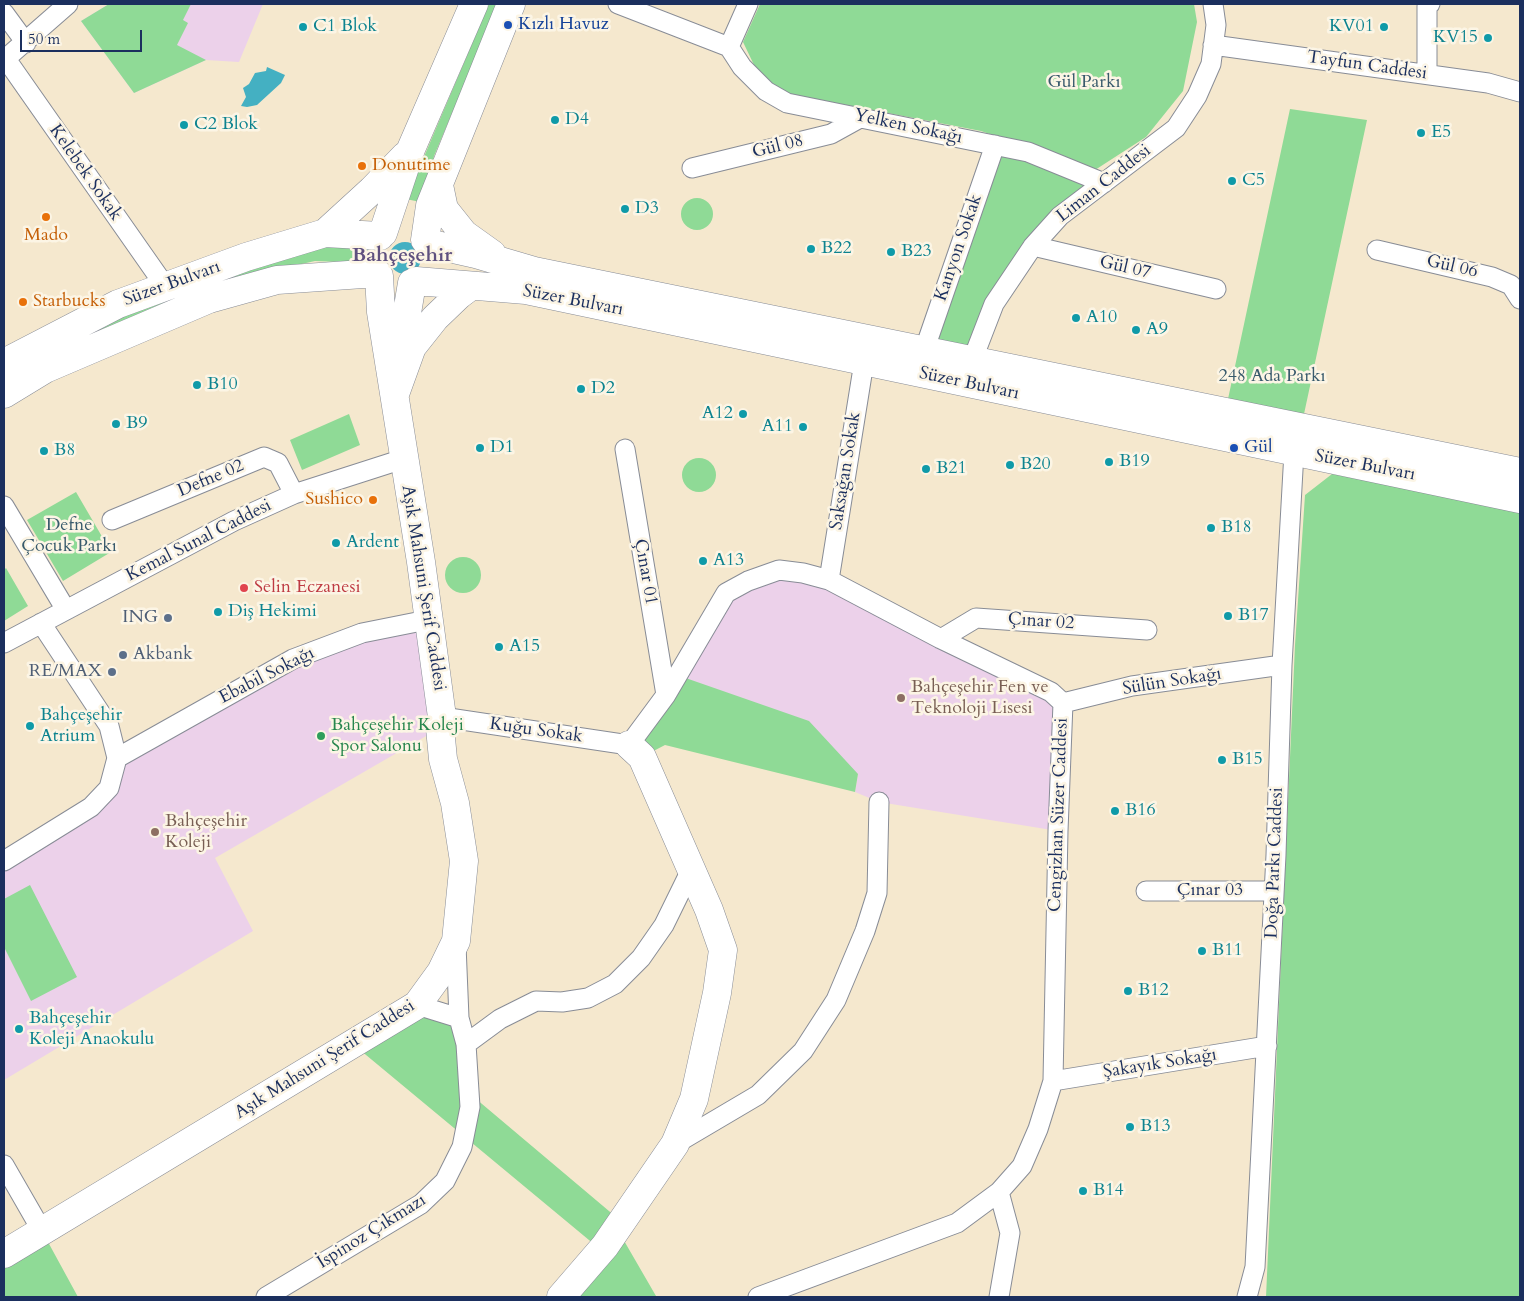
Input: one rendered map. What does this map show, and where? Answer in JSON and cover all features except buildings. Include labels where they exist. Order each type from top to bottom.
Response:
[{"type":"main road","points":[[474,4],[411,149],[381,235],[372,254],[372,262],[378,275],[392,284],[400,286],[414,282],[427,270],[429,262],[426,241],[430,206],[511,4]]},
{"type":"main road","points":[[325,233],[372,190],[411,149]]},
{"type":"main road","points":[[439,185],[444,209],[464,234],[501,261]]},
{"type":"main road","points":[[381,235],[398,227],[405,227],[413,230],[426,241]]},
{"type":"main road","name":"Süzer Bulvarı","points":[[4,363],[118,304],[246,257],[325,233],[381,235]]},
{"type":"main road","name":"Süzer Bulvarı","points":[[426,241],[534,271],[972,361],[1297,440],[1520,499]]},
{"type":"main road","name":"Süzer Bulvarı","points":[[4,394],[45,369],[209,299],[277,280],[378,275]]},
{"type":"main road","name":"Aşık Mahsuni Şerif Caddesi","points":[[4,1254],[417,1005],[441,972],[456,941],[464,862],[455,803],[442,759],[440,728],[442,717],[427,620],[421,562],[380,312],[378,275]]},
{"type":"main road","points":[[394,395],[414,282]]},
{"type":"main road","name":"Süzer Bulvarı","points":[[414,282],[526,290],[864,362],[1297,440],[1520,472]]},
{"type":"main road","points":[[394,395],[412,347],[458,295],[471,286]]},
{"type":"main road","points":[[561,1297],[604,1246],[664,1163],[675,1144],[694,1099],[717,993],[723,950],[642,757],[629,745]]},
{"type":"street","points":[[5,60],[68,4]]},
{"type":"street","points":[[618,4],[729,47],[748,4]]},
{"type":"street","name":"Liman Caddesi","points":[[972,361],[994,304],[1033,246],[1060,216],[1176,128],[1197,96],[1211,64],[1216,25],[1213,4]]},
{"type":"street","points":[[1427,74],[1427,6],[1430,4]]},
{"type":"street","points":[[4,13],[26,42]]},
{"type":"street","name":"Tayfun Caddesi","points":[[1213,45],[1427,74],[1488,83],[1519,90]]},
{"type":"street","name":"Yelken Sokağı","points":[[729,47],[742,67],[766,91],[787,103],[1028,152],[1104,183]]},
{"type":"street","name":"Kelebek Sokak","points":[[5,60],[165,286]]},
{"type":"street","name":"Gül 08","points":[[692,168],[832,134],[860,118]]},
{"type":"street","name":"Kanyon Sokak","points":[[924,351],[995,145]]},
{"type":"street","name":"Gül 07","points":[[1033,246],[1216,290]]},
{"type":"street","name":"Gül 06","points":[[1377,250],[1492,277],[1510,285],[1520,299]]},
{"type":"street","name":"Saksağan Sokak","points":[[829,580],[864,362]]},
{"type":"street","name":"Doğa Parkı Caddesi","points":[[1247,1297],[1255,1267],[1274,891],[1282,665],[1297,440]]},
{"type":"street","name":"Çınar 01","points":[[624,449],[666,695]]},
{"type":"street","name":"Defne 02","points":[[112,520],[264,457],[278,463],[294,494]]},
{"type":"street","name":"Kemal Sunal Caddesi","points":[[4,643],[234,521],[294,494],[403,459]]},
{"type":"street","points":[[4,506],[66,610]]},
{"type":"street","name":"Cengizhan Süzer Caddesi","points":[[629,745],[666,695],[726,593],[748,581],[779,570],[802,572],[829,580],[941,639],[1051,692],[1063,703],[1058,831],[1054,1081],[1038,1129],[1022,1166],[999,1192],[957,1223],[758,1297]]},
{"type":"street","name":"Çınar 02","points":[[941,639],[976,618],[1147,630]]},
{"type":"street","name":"Ebabil Sokağı","points":[[117,758],[293,659],[362,633],[427,620]]},
{"type":"street","points":[[4,861],[91,807],[109,788],[117,758],[109,726],[41,623]]},
{"type":"street","name":"Sülün Sokağı","points":[[1063,703],[1132,686],[1282,665]]},
{"type":"street","name":"Kuğu Sokak","points":[[442,717],[629,745]]},
{"type":"street","points":[[675,1144],[758,1095],[802,1051],[836,1000],[865,931],[877,893],[879,802]]},
{"type":"street","points":[[466,1044],[500,1019],[536,1001],[562,1002],[588,998],[616,984],[640,958],[664,925],[691,870]]},
{"type":"street","name":"Çınar 03","points":[[1146,891],[1274,891]]},
{"type":"street","name":"İspinoz Çıkmazı","points":[[266,1297],[421,1204],[446,1181],[462,1148],[470,1107],[466,1044],[459,1018],[456,941]]},
{"type":"street","points":[[417,1005],[459,1018]]},
{"type":"street","name":"Şakayık Sokağı","points":[[1054,1081],[1266,1046]]},
{"type":"street","points":[[4,1164],[42,1231]]},
{"type":"street","points":[[999,1192],[1010,1233],[1000,1297]]},
{"type":"shaded area","points":[[109,4],[263,4],[239,62],[206,60],[134,93],[81,21]]},
{"type":"shaded area","name":"Bahçeşehir Fen ve Teknoloji Lisesi","points":[[803,573],[1063,703],[1058,831],[879,802],[855,792],[858,774],[677,675],[726,593]]},
{"type":"shaded area","name":"Bahçeşehir Koleji","points":[[427,620],[440,728],[215,858],[253,931],[4,1080],[4,861],[91,807],[117,758],[293,659]]},
{"type":"green space","points":[[109,4],[191,4],[183,20],[188,23],[177,45],[206,60],[134,93],[81,21]]},
{"type":"green space","points":[[489,4],[498,4],[434,156],[425,203],[406,199]]},
{"type":"green space","name":"Gül Parkı","points":[[760,4],[1194,4],[1197,22],[1183,91],[1146,137],[1095,170],[981,131],[779,92],[755,67],[743,42]]},
{"type":"green space","name":"248 Ada Parkı","points":[[1290,109],[1367,120],[1301,428],[1225,413]]},
{"type":"green space","points":[[995,145],[1104,183],[1033,246],[972,361],[924,351]]},
{"type":"green space","points":[[697,198],[703,199],[708,203],[712,208],[712,220],[708,225],[703,229],[697,230],[691,229],[686,225],[682,220],[681,214],[682,208],[686,203],[691,199]]},
{"type":"green space","points":[[371,239],[367,263],[315,261],[261,273],[4,386],[4,377],[116,319],[184,291],[331,243]]},
{"type":"green space","points":[[349,414],[360,445],[302,470],[290,440]]},
{"type":"green space","points":[[699,458],[706,459],[711,463],[715,468],[715,482],[711,487],[706,491],[699,492],[692,491],[687,487],[683,482],[682,475],[683,468],[687,463],[692,459]]},
{"type":"green space","points":[[1332,474],[1520,511],[1520,1297],[1266,1297],[1295,645],[1305,495]]},
{"type":"green space","name":"Defne Çocuk Parkı","points":[[76,492],[111,552],[63,581],[27,520]]},
{"type":"green space","points":[[463,557],[476,562],[481,575],[476,588],[463,593],[450,588],[445,575],[450,562]]},
{"type":"green space","points":[[6,568],[28,606],[4,621],[4,570]]},
{"type":"green space","points":[[677,675],[809,721],[858,774],[855,792],[665,745],[642,757],[629,745]]},
{"type":"green space","points":[[30,885],[77,977],[31,1001],[4,947],[4,899]]},
{"type":"green space","points":[[417,1005],[459,1018],[469,1093],[622,1222],[623,1239],[656,1296],[561,1297],[601,1250],[354,1045]]},
{"type":"green space","points":[[42,1231],[78,1297],[4,1297],[4,1254]]},
{"type":"water","points":[[267,67],[285,75],[281,83],[257,105],[241,106],[246,97],[243,88],[249,84],[255,73],[266,71]]},
{"type":"water","points":[[405,242],[417,246],[421,258],[417,270],[405,274],[393,270],[389,258],[393,246]]},
{"type":"place","name":"Kızlı Havuz","points":[[508,25]]},
{"type":"place","name":"C1 Blok","points":[[303,27]]},
{"type":"place","name":"KV01","points":[[1384,27]]},
{"type":"place","name":"KV15","points":[[1488,38]]},
{"type":"place","name":"D4","points":[[555,120]]},
{"type":"place","name":"C2 Blok","points":[[184,125]]},
{"type":"place","name":"E5","points":[[1421,133]]},
{"type":"place","name":"Donutime","points":[[362,166]]},
{"type":"place","name":"C5","points":[[1232,181]]},
{"type":"place","name":"D3","points":[[625,209]]},
{"type":"place","name":"Mado","points":[[46,217]]},
{"type":"place","name":"B22","points":[[811,249]]},
{"type":"place","name":"B23","points":[[891,252]]},
{"type":"place","name":"Starbucks","points":[[23,302]]},
{"type":"place","name":"A10","points":[[1076,318]]},
{"type":"place","name":"A9","points":[[1136,330]]},
{"type":"place","name":"B10","points":[[197,385]]},
{"type":"place","name":"D2","points":[[581,389]]},
{"type":"place","name":"A12","points":[[743,414]]},
{"type":"place","name":"B9","points":[[116,424]]},
{"type":"place","name":"A11","points":[[803,427]]},
{"type":"place","name":"D1","points":[[480,448]]},
{"type":"place","name":"Gül","points":[[1234,448]]},
{"type":"place","name":"B8","points":[[44,451]]},
{"type":"place","name":"B19","points":[[1109,462]]},
{"type":"place","name":"B20","points":[[1010,465]]},
{"type":"place","name":"B21","points":[[926,469]]},
{"type":"place","name":"Sushico","points":[[373,500]]},
{"type":"place","name":"B18","points":[[1211,528]]},
{"type":"place","name":"Ardent","points":[[336,543]]},
{"type":"place","name":"A13","points":[[703,561]]},
{"type":"place","name":"Selin Eczanesi","points":[[244,588]]},
{"type":"place","name":"Diş Hekimi","points":[[218,612]]},
{"type":"place","name":"B17","points":[[1228,616]]},
{"type":"place","name":"ING","points":[[168,618]]},
{"type":"place","name":"A15","points":[[499,647]]},
{"type":"place","name":"Akbank","points":[[123,655]]},
{"type":"place","name":"RE/MAX","points":[[112,672]]},
{"type":"place","name":"Bahçeşehir Fen ve Teknoloji Lisesi","points":[[901,698]]},
{"type":"place","name":"Bahçeşehir Atrium","points":[[30,726]]},
{"type":"place","name":"Bahçeşehir Koleji Spor Salonu","points":[[321,736]]},
{"type":"place","name":"B15","points":[[1222,760]]},
{"type":"place","name":"B16","points":[[1115,811]]},
{"type":"place","name":"Bahçeşehir Koleji","points":[[155,832]]},
{"type":"place","name":"B11","points":[[1202,951]]},
{"type":"place","name":"B12","points":[[1128,991]]},
{"type":"place","name":"Bahçeşehir Koleji Anaokulu","points":[[19,1029]]},
{"type":"place","name":"B13","points":[[1130,1127]]},
{"type":"place","name":"B14","points":[[1083,1191]]},
{"type":"district","name":"Bahçeşehir","points":[[402,256]]}]
